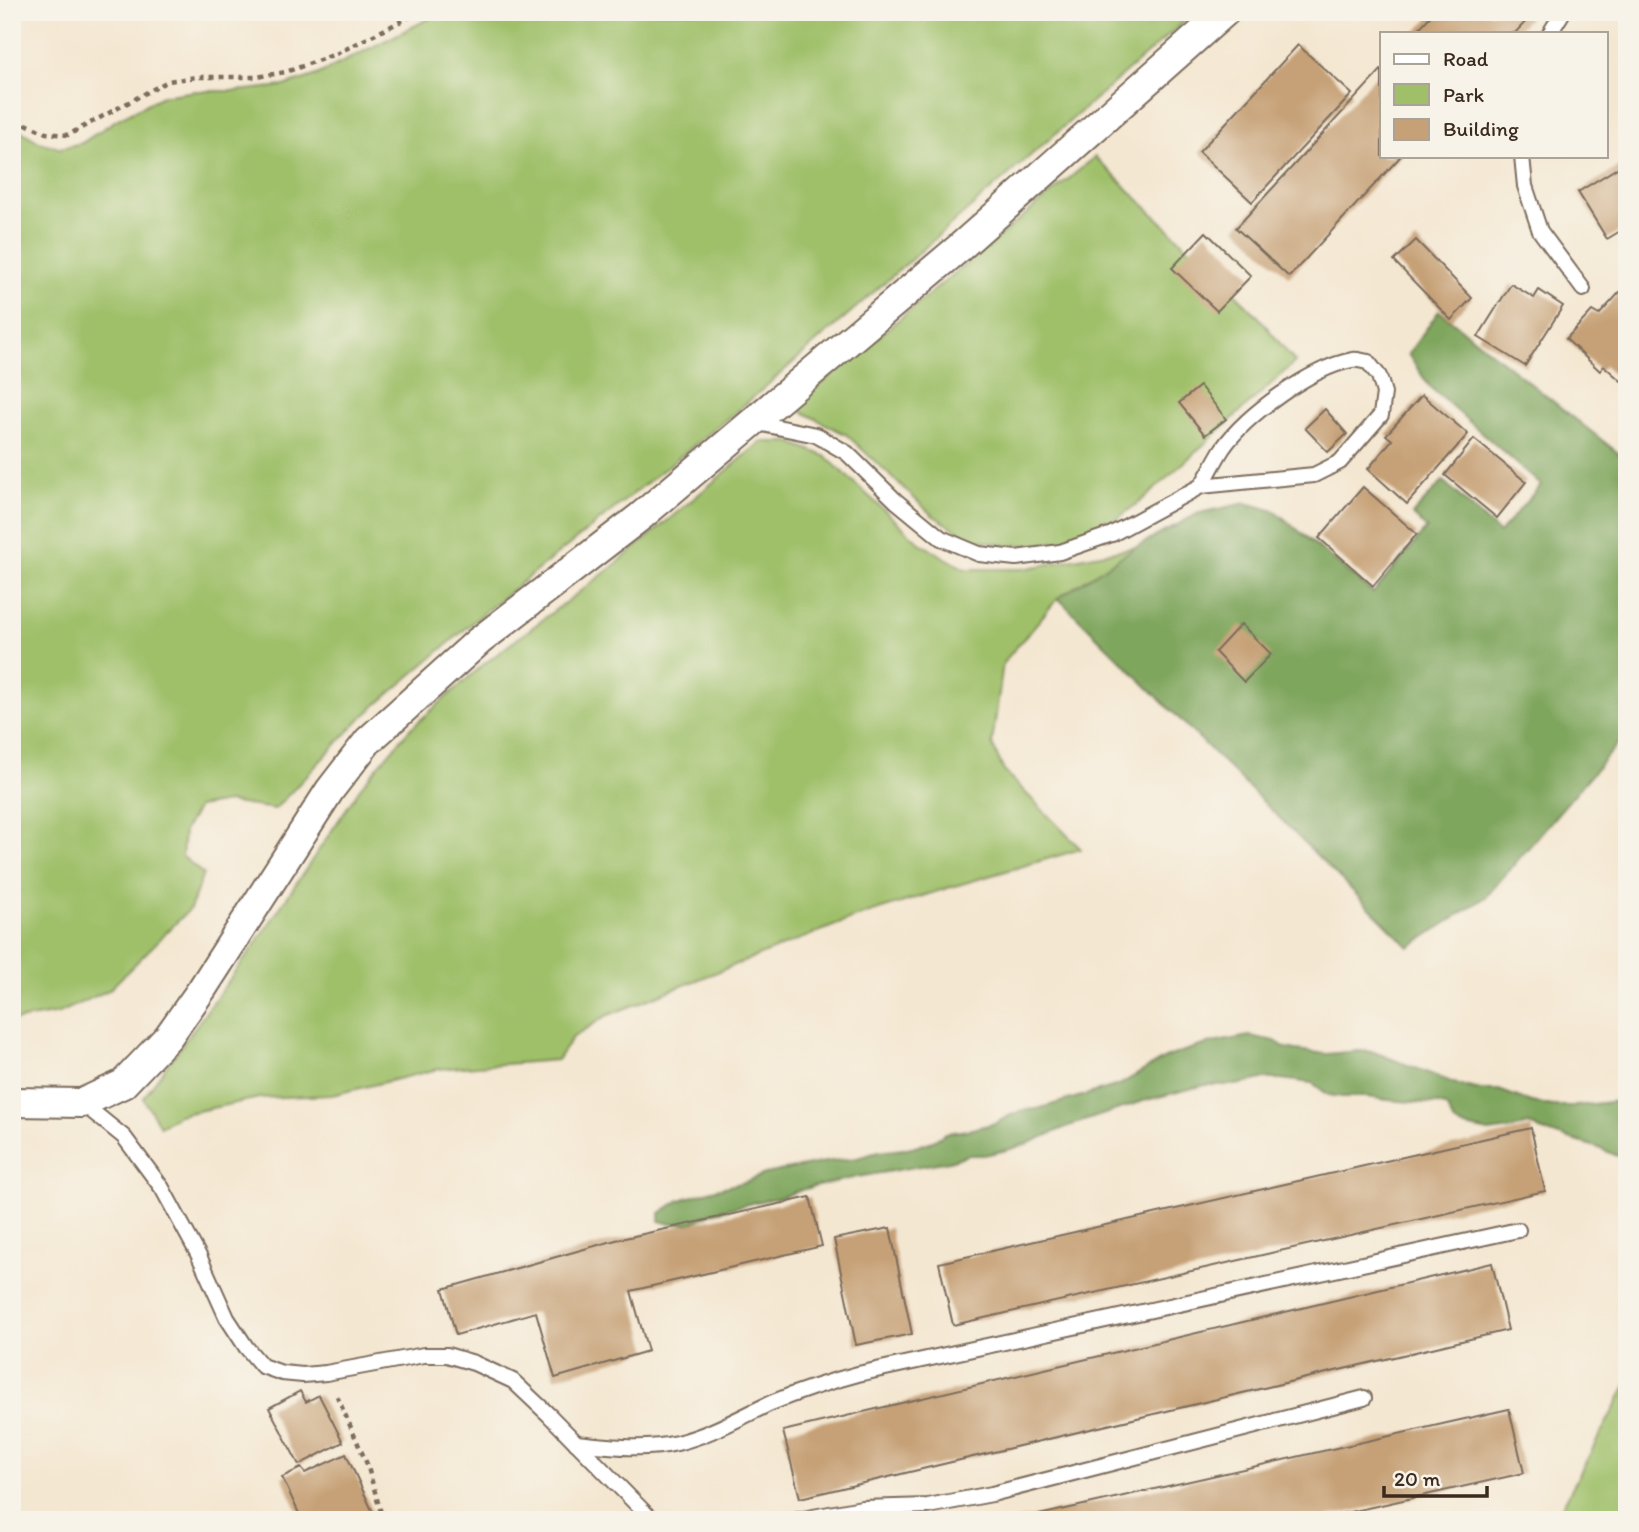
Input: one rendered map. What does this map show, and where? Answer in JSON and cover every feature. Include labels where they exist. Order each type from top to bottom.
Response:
[{"type":"street","points":[[12,1102],[82,1103],[122,1084],[168,1037],[202,989],[330,790],[368,741],[478,641],[640,517],[959,248],[1225,12]]},
{"type":"lane","points":[[1551,32],[1563,12]]},
{"type":"lane","points":[[1522,158],[1525,186],[1539,231],[1583,289]]},
{"type":"lane","points":[[753,422],[816,435],[847,453],[896,502],[941,538],[979,554],[1016,558],[1060,552],[1112,534],[1201,486],[1314,475],[1340,462],[1381,415],[1384,393],[1379,376],[1368,362],[1354,360],[1324,369],[1282,394],[1245,423],[1224,447],[1201,486]]},
{"type":"lane","points":[[82,1103],[124,1137],[162,1188],[199,1256],[227,1318],[262,1366],[282,1373],[303,1375],[424,1354],[447,1355],[474,1363],[513,1381],[652,1520]]},
{"type":"lane","points":[[576,1443],[625,1447],[677,1443],[814,1387],[858,1374],[1518,1230]]},
{"type":"lane","points":[[797,1520],[928,1506],[992,1494],[1364,1398]]},
{"type":"path","points":[[12,109],[26,124],[46,133],[68,135],[169,81],[197,77],[256,77],[286,72],[336,54],[419,12]]},
{"type":"path","points":[[326,1373],[368,1464],[383,1520]]},
{"type":"green space","points":[[442,12],[1195,12],[742,407],[491,607],[361,718],[275,809],[227,802],[198,807],[184,831],[182,856],[203,874],[190,909],[109,990],[59,1013],[12,1021],[12,125],[39,142],[60,148],[82,143],[116,120],[162,96],[196,91],[236,91],[284,86],[317,75]]},
{"type":"green space","points":[[1095,157],[1257,315],[1295,362],[1146,497],[1114,521],[1076,539],[1042,544],[1009,546],[970,538],[932,515],[847,435],[793,407]]},
{"type":"green space","points":[[1439,311],[1627,460],[1627,733],[1486,897],[1409,947],[1058,598],[1136,547],[1199,513],[1246,503],[1275,511],[1373,593],[1427,528],[1412,515],[1443,481],[1499,533],[1541,485],[1429,386],[1408,354]]},
{"type":"green space","points":[[761,442],[790,442],[825,456],[920,543],[965,569],[1023,569],[1136,547],[1058,598],[1003,663],[992,744],[1004,771],[1081,849],[851,919],[606,1016],[572,1038],[557,1060],[438,1069],[332,1095],[259,1098],[179,1115],[160,1126],[143,1098],[257,942],[363,784],[409,730],[484,664],[611,568]]},
{"type":"green space","points":[[1249,1036],[1275,1041],[1286,1048],[1327,1054],[1374,1052],[1459,1085],[1481,1090],[1499,1090],[1531,1102],[1552,1106],[1627,1102],[1627,1160],[1529,1124],[1489,1132],[1461,1126],[1453,1121],[1445,1106],[1438,1104],[1362,1096],[1343,1097],[1329,1095],[1312,1083],[1262,1079],[1236,1085],[1205,1085],[1143,1101],[1007,1150],[968,1155],[800,1190],[782,1197],[712,1213],[692,1223],[670,1224],[660,1221],[660,1213],[680,1200],[765,1174],[912,1148],[946,1133],[996,1123],[1024,1110],[1037,1109],[1119,1085],[1165,1058],[1184,1051]]},
{"type":"green space","points":[[1627,1384],[1627,1520],[1555,1520]]},
{"type":"building","points":[[1434,12],[1522,12],[1529,18],[1516,32],[1416,32]]},
{"type":"building","points":[[1298,45],[1352,94],[1252,202],[1199,152]]},
{"type":"building","points":[[1380,71],[1380,158],[1399,158],[1289,277],[1236,228]]},
{"type":"building","points":[[1627,162],[1627,227],[1607,239],[1578,192]]},
{"type":"building","points":[[1206,232],[1251,276],[1217,311],[1172,268]]},
{"type":"building","points":[[1416,240],[1472,298],[1451,320],[1394,261]]},
{"type":"building","points":[[1511,284],[1534,298],[1539,290],[1563,306],[1525,366],[1478,337]]},
{"type":"building","points":[[1627,284],[1627,375],[1621,381],[1604,366],[1600,371],[1566,339],[1592,311],[1599,315]]},
{"type":"building","points":[[1200,386],[1226,419],[1205,435],[1179,403]]},
{"type":"building","points":[[1422,395],[1468,434],[1407,504],[1368,469],[1392,440],[1386,435]]},
{"type":"building","points":[[1325,409],[1347,434],[1328,452],[1305,428]]},
{"type":"building","points":[[1474,439],[1526,482],[1497,518],[1445,475]]},
{"type":"building","points":[[1363,487],[1417,534],[1373,586],[1319,538]]},
{"type":"building","points":[[1241,624],[1271,654],[1244,682],[1215,652]]},
{"type":"building","points":[[1531,1128],[1545,1191],[953,1325],[939,1263]]},
{"type":"building","points":[[810,1197],[822,1246],[631,1291],[648,1351],[555,1378],[536,1312],[456,1335],[443,1289],[616,1240]]},
{"type":"building","points":[[890,1228],[912,1334],[856,1345],[834,1239]]},
{"type":"building","points":[[1492,1263],[1508,1330],[800,1498],[783,1431]]},
{"type":"building","points":[[300,1391],[306,1402],[319,1395],[343,1442],[299,1465],[269,1408]]},
{"type":"building","points":[[1509,1409],[1524,1473],[1314,1520],[1017,1520]]},
{"type":"building","points":[[346,1454],[376,1519],[302,1520],[282,1477],[301,1468],[305,1473]]}]
